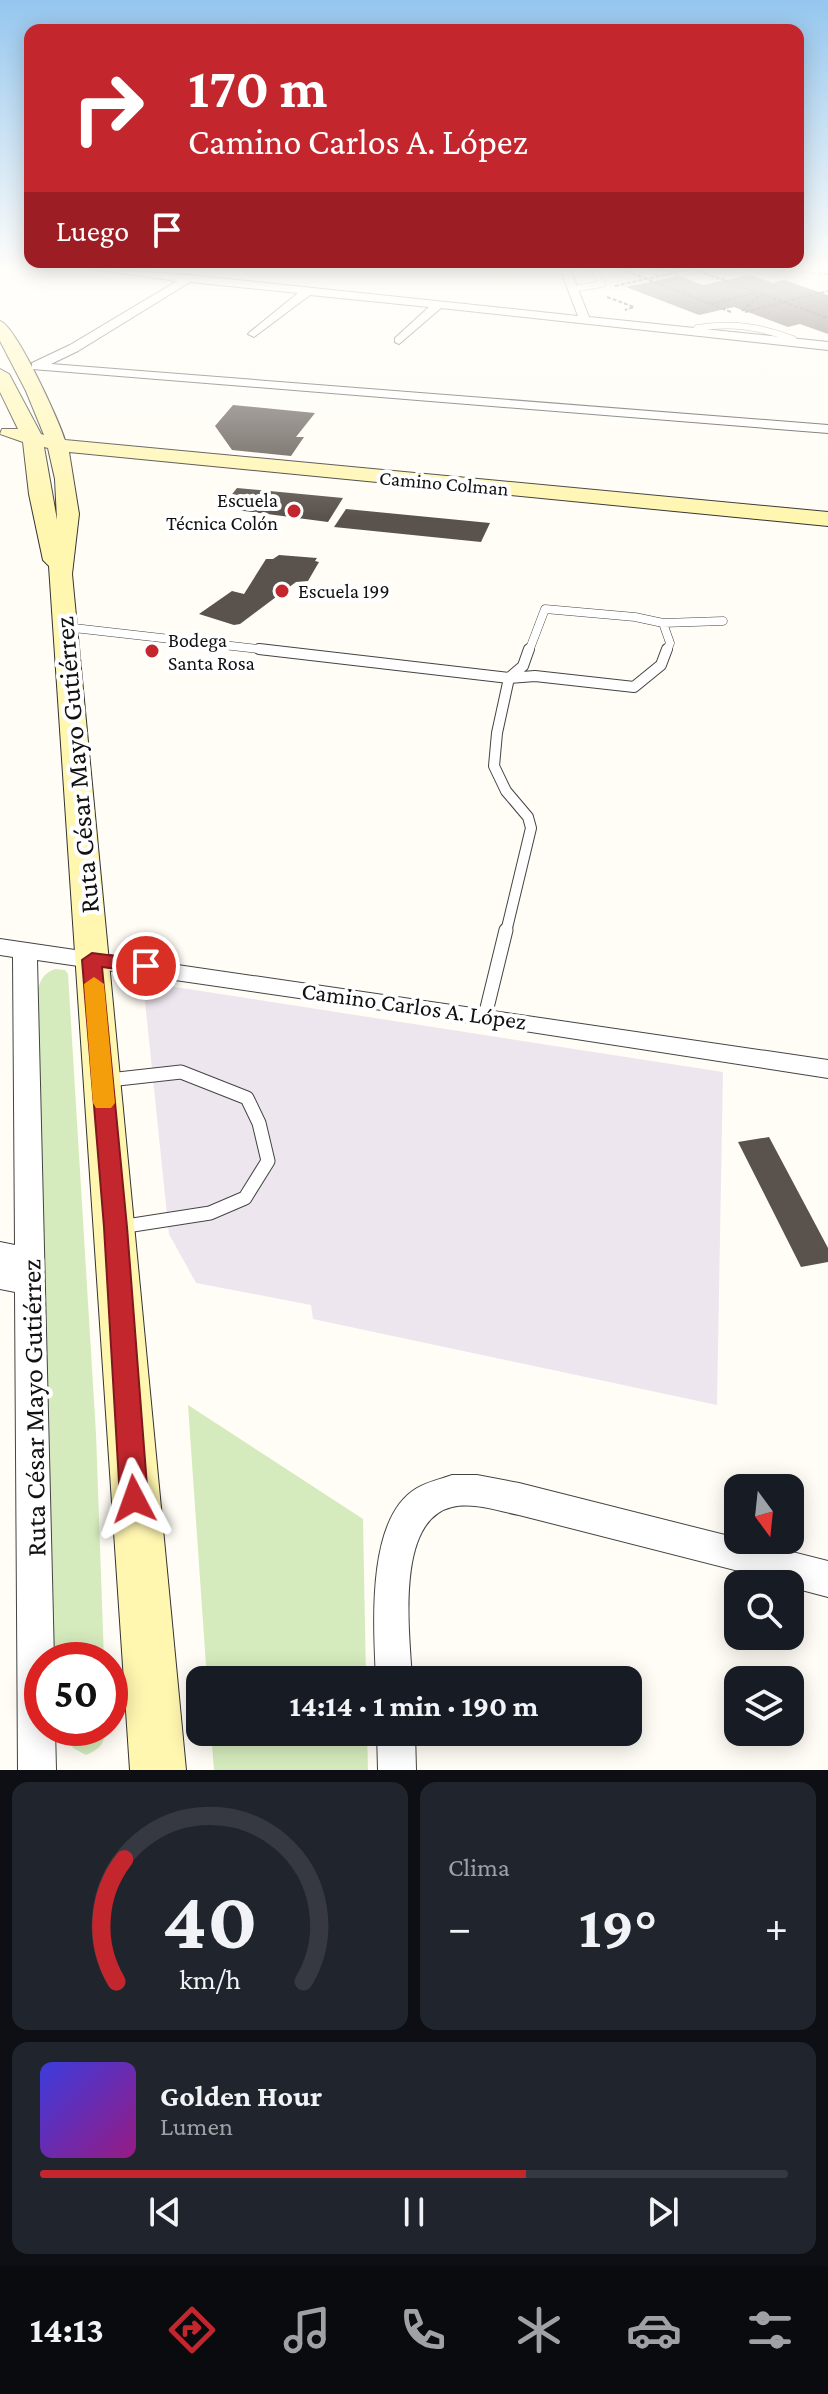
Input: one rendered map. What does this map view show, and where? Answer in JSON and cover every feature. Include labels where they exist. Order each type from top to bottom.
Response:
[{"type":"main road","points":[[12,352],[28,368],[33,436]]},
{"type":"main road","points":[[3,379],[27,400],[33,436]]},
{"type":"main road","name":"Camino Colman","points":[[33,436],[101,450],[828,519]]},
{"type":"main road","name":"Ruta César Mayo Gutiérrez","points":[[33,436],[66,493],[68,518],[60,574],[158,1770]]},
{"type":"main road","name":"Ruta César Mayo Gutiérrez","points":[[33,436],[49,540],[60,574]]},
{"type":"street","points":[[3,379],[64,352]]},
{"type":"street","points":[[28,368],[65,352]]},
{"type":"street","points":[[49,360],[73,368]]},
{"type":"street","points":[[28,368],[73,368],[828,429]]},
{"type":"street","name":"Camino Carlos A. López","points":[[12,949],[485,1016],[828,1069]]},
{"type":"street","name":"Ruta César Mayo Gutiérrez","points":[[12,949],[31,1272],[37,1770]]},
{"type":"street","points":[[0,1254],[31,1272]]},
{"type":"street","points":[[0,1277],[31,1272]]},
{"type":"street","points":[[394,1666],[392,1570],[397,1545],[416,1507],[431,1496],[451,1491],[471,1490],[519,1499],[828,1579]]},
{"type":"street","points":[[396,1746],[397,1770]]},
{"type":"lane","points":[[485,1016],[531,828],[528,817],[506,791],[494,766],[497,733],[509,678],[523,666],[545,609],[635,617],[663,623],[723,621]]},
{"type":"lane","points":[[64,627],[509,678],[535,676],[634,687],[661,665],[670,643],[663,623]]},
{"type":"lane","points":[[102,1081],[181,1072],[247,1098],[259,1123],[268,1161],[245,1198],[210,1213],[115,1227]]},
{"type":"shaded area","points":[[143,982],[723,1072],[717,1405],[313,1319],[311,1305],[196,1283],[169,1234]]},
{"type":"green space","points":[[55,969],[65,970],[68,974],[96,1434],[103,1642],[53,1642],[37,1020],[40,983]]},
{"type":"green space","points":[[188,1405],[363,1519],[366,1666],[206,1666]]},
{"type":"green space","points":[[72,1746],[100,1746],[86,1755]]},
{"type":"green space","points":[[212,1746],[367,1746],[368,1770],[214,1770]]},
{"type":"building","points":[[233,405],[315,413],[296,437],[304,437],[291,456],[232,450],[215,426]]},
{"type":"building","points":[[237,488],[343,498],[328,522],[221,508]]},
{"type":"building","points":[[346,509],[490,523],[481,542],[334,527]]},
{"type":"building","points":[[279,555],[317,558],[315,561],[319,562],[308,581],[296,582],[240,624],[199,614],[232,591],[244,594],[266,559]]},
{"type":"building","points":[[769,1137],[828,1248],[828,1262],[801,1267],[738,1142]]},
{"type":"slow traffic","points":[[94,984],[104,1103]]},
{"type":"place","name":"Escuela Técnica Colón","points":[[294,511]]},
{"type":"place","name":"Escuela 199","points":[[282,591]]},
{"type":"place","name":"Bodega Santa Rosa","points":[[152,651]]},
{"type":"route","points":[[134,1499],[92,960],[146,966]]}]
